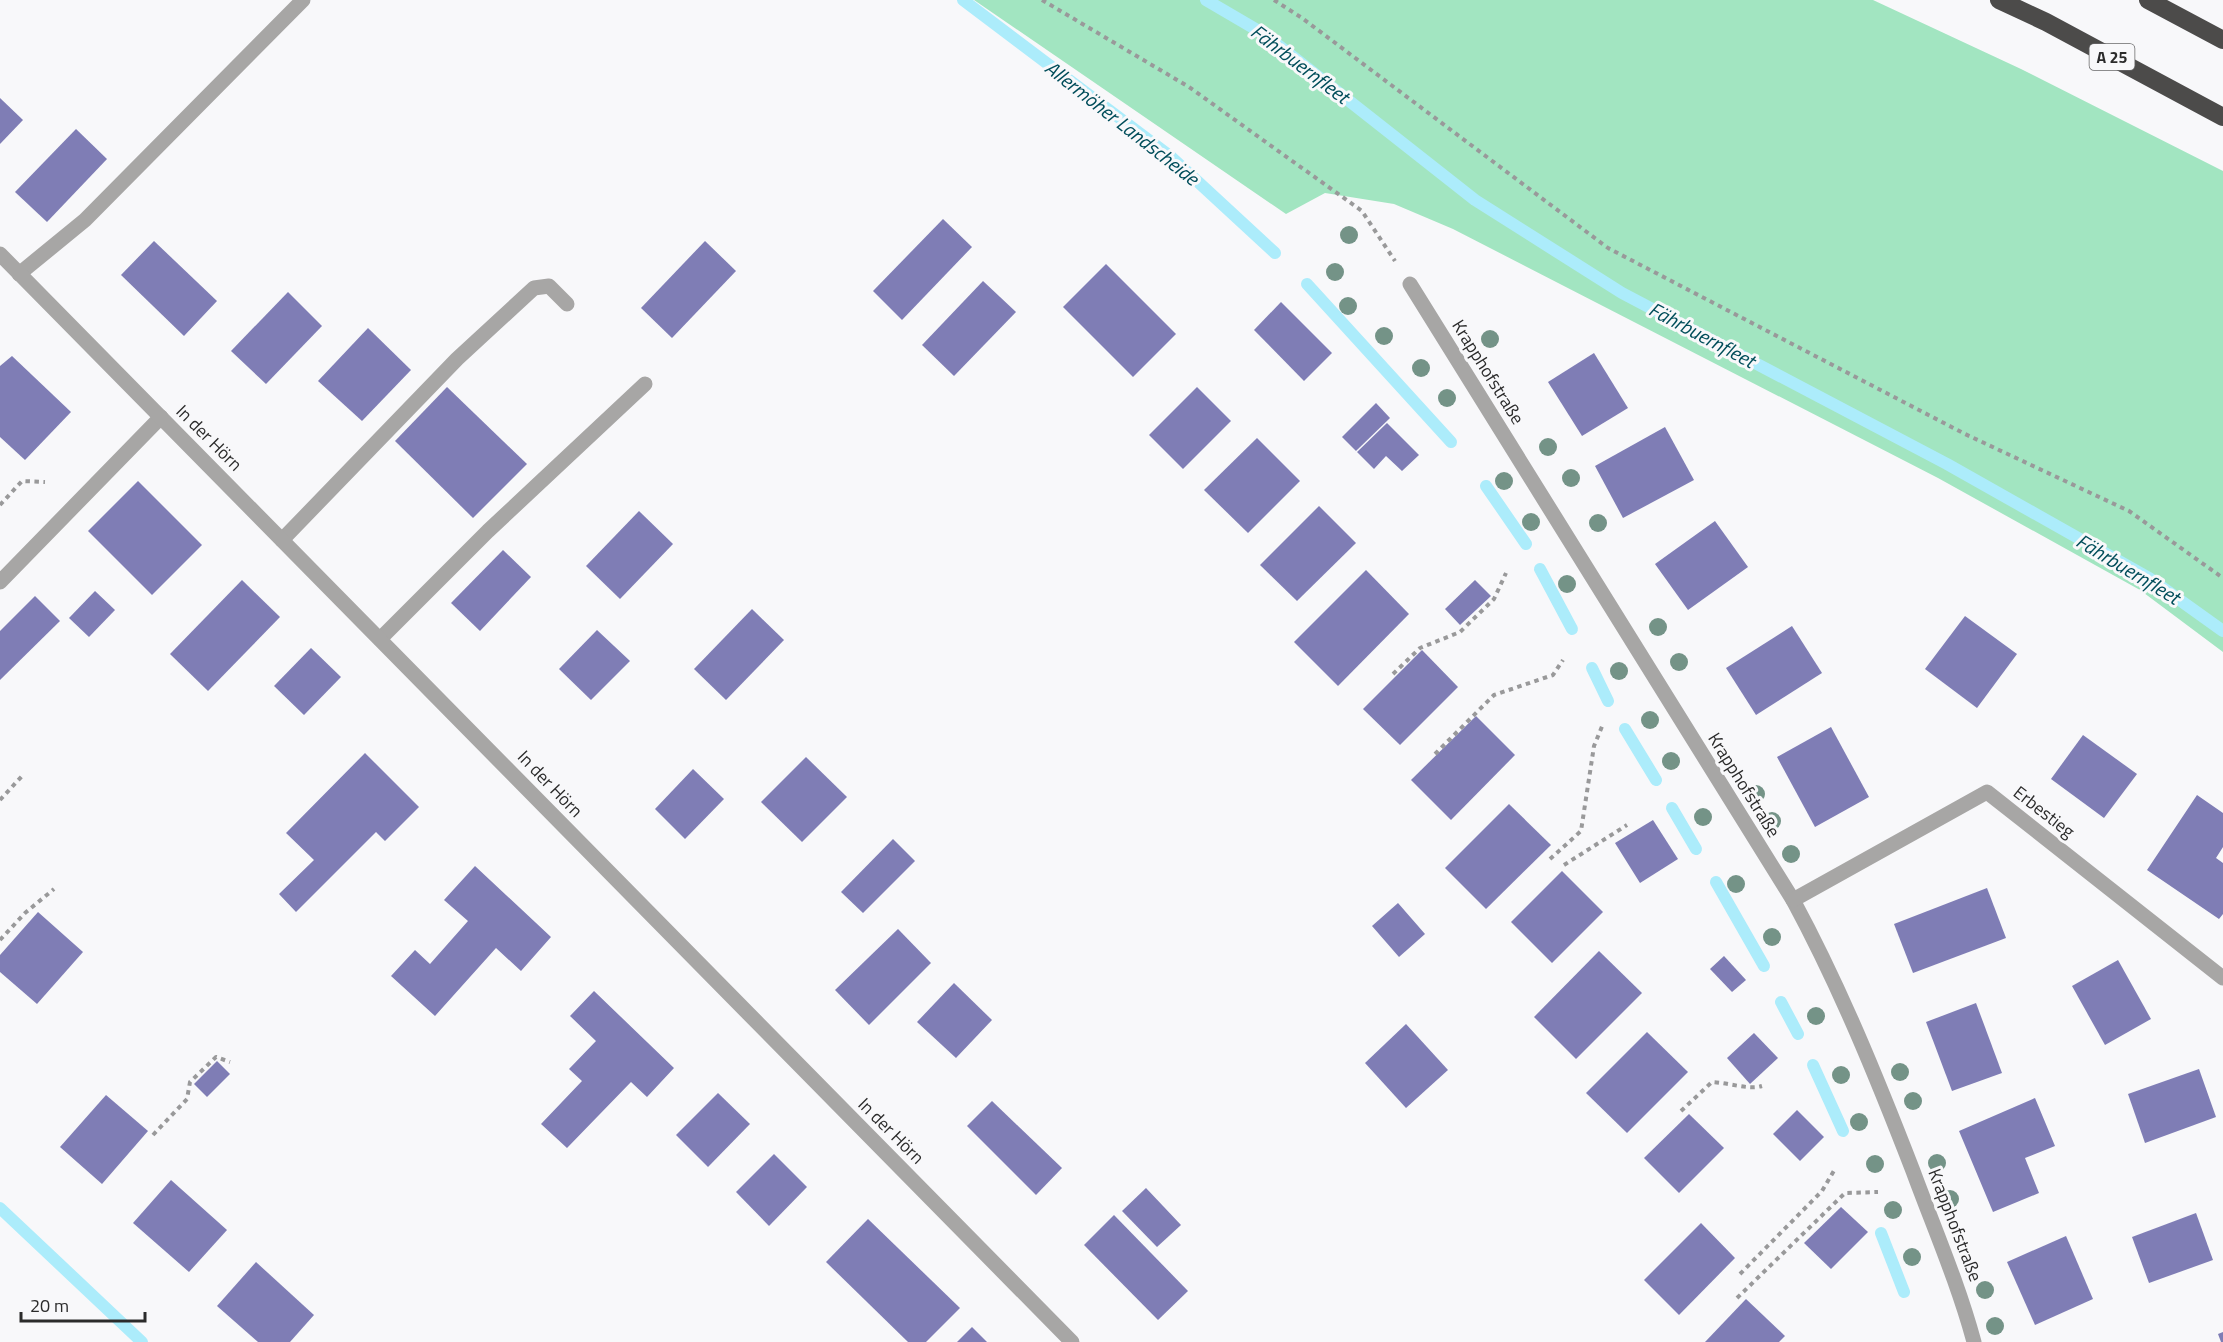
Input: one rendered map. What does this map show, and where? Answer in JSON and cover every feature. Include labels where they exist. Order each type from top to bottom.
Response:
[{"type":"highway","name":"A 25","points":[[1999,0],[2046,22],[2223,117]]},
{"type":"highway","points":[[2148,0],[2223,40]]},
{"type":"street","points":[[19,274],[85,220],[303,0]]},
{"type":"street","name":"In der Hörn","points":[[0,254],[1072,1342]]},
{"type":"street","name":"Krapphofstraße","points":[[1410,284],[1793,900],[1824,958],[1864,1047],[1959,1289],[1974,1342]]},
{"type":"street","points":[[282,540],[457,359],[534,288],[549,286],[567,304]]},
{"type":"street","points":[[380,639],[488,531],[645,384]]},
{"type":"street","points":[[0,582],[161,417]]},
{"type":"street","name":"Erbestieg","points":[[1793,900],[1987,792],[2223,978]]},
{"type":"path","points":[[1042,0],[1189,87],[1362,211],[1410,284]]},
{"type":"path","points":[[1274,0],[1311,24],[1608,248],[1965,434],[2128,511],[2223,578]]},
{"type":"path","points":[[0,505],[22,481],[45,483]]},
{"type":"path","points":[[1393,674],[1420,648],[1460,632],[1494,599],[1506,573]]},
{"type":"path","points":[[1434,754],[1494,695],[1552,675],[1563,660]]},
{"type":"path","points":[[1550,860],[1581,831],[1594,746],[1603,724]]},
{"type":"path","points":[[0,800],[22,776]]},
{"type":"path","points":[[1564,865],[1627,825]]},
{"type":"path","points":[[0,940],[25,913],[54,889]]},
{"type":"path","points":[[153,1135],[187,1099],[190,1082],[216,1057],[230,1062]]},
{"type":"path","points":[[1681,1111],[1712,1082],[1733,1083],[1751,1089],[1762,1086]]},
{"type":"path","points":[[1740,1274],[1822,1191],[1835,1169]]},
{"type":"path","points":[[1737,1298],[1845,1193],[1878,1192]]},
{"type":"green space","points":[[974,0],[1873,0],[2021,69],[2223,171],[2223,652],[2140,590],[1938,478],[1453,229],[1394,204],[1325,193],[1286,214]]},
{"type":"building","points":[[0,98],[23,120],[0,144]]},
{"type":"building","points":[[76,129],[107,159],[47,222],[15,192]]},
{"type":"building","points":[[943,219],[972,247],[902,320],[873,291]]},
{"type":"building","points":[[154,241],[217,301],[184,336],[121,275]]},
{"type":"building","points":[[705,241],[736,271],[672,338],[641,308]]},
{"type":"building","points":[[1106,264],[1176,334],[1133,377],[1063,307]]},
{"type":"building","points":[[983,281],[1016,312],[954,376],[922,345]]},
{"type":"building","points":[[288,292],[322,326],[266,384],[231,351]]},
{"type":"building","points":[[1281,302],[1332,353],[1304,381],[1254,330]]},
{"type":"building","points":[[368,328],[411,370],[362,421],[318,381]]},
{"type":"building","points":[[1594,353],[1628,408],[1582,436],[1548,382]]},
{"type":"building","points":[[12,356],[71,412],[25,460],[0,437],[0,366]]},
{"type":"building","points":[[447,387],[527,464],[473,518],[395,441]]},
{"type":"building","points":[[1197,387],[1231,421],[1183,469],[1149,435]]},
{"type":"building","points":[[1376,403],[1390,418],[1356,451],[1342,437]]},
{"type":"building","points":[[1387,423],[1419,455],[1402,471],[1386,456],[1374,469],[1357,452]]},
{"type":"building","points":[[1665,427],[1694,480],[1623,518],[1595,466]]},
{"type":"building","points":[[1257,438],[1300,481],[1248,533],[1204,490]]},
{"type":"building","points":[[138,481],[202,545],[152,595],[88,531]]},
{"type":"building","points":[[1319,506],[1356,543],[1297,601],[1260,565]]},
{"type":"building","points":[[639,511],[673,544],[620,599],[586,566]]},
{"type":"building","points":[[1715,521],[1748,567],[1688,610],[1655,564]]},
{"type":"building","points":[[503,550],[531,577],[480,631],[451,603]]},
{"type":"building","points":[[1366,570],[1409,614],[1338,686],[1294,642]]},
{"type":"building","points":[[242,580],[280,617],[208,691],[170,654]]},
{"type":"building","points":[[1475,580],[1491,596],[1460,625],[1445,609]]},
{"type":"building","points":[[95,591],[115,610],[89,637],[69,618]]},
{"type":"building","points":[[35,596],[60,621],[0,680],[0,631]]},
{"type":"building","points":[[752,609],[784,640],[726,700],[694,669]]},
{"type":"building","points":[[1965,616],[2017,654],[1977,708],[1925,669]]},
{"type":"building","points":[[1792,626],[1822,673],[1756,715],[1726,668]]},
{"type":"building","points":[[597,630],[630,661],[591,700],[559,669]]},
{"type":"building","points":[[311,648],[341,677],[304,715],[274,686]]},
{"type":"building","points":[[1422,650],[1458,687],[1400,745],[1363,709]]},
{"type":"building","points":[[1476,716],[1515,755],[1451,820],[1411,780]]},
{"type":"building","points":[[1831,727],[1869,797],[1815,827],[1777,757]]},
{"type":"building","points":[[2083,735],[2137,774],[2104,818],[2051,779]]},
{"type":"building","points":[[365,753],[419,807],[385,841],[376,832],[296,912],[279,894],[314,860],[286,833]]},
{"type":"building","points":[[806,757],[847,797],[802,842],[761,802]]},
{"type":"building","points":[[693,769],[724,799],[685,839],[655,809]]},
{"type":"building","points":[[2197,795],[2223,813],[2223,847],[2216,858],[2223,863],[2223,914],[2219,919],[2147,870]]},
{"type":"building","points":[[1509,804],[1551,845],[1486,909],[1445,868]]},
{"type":"building","points":[[1653,820],[1678,859],[1640,883],[1615,843]]},
{"type":"building","points":[[893,839],[915,861],[863,913],[841,892]]},
{"type":"building","points":[[475,866],[551,937],[521,971],[496,948],[435,1016],[391,976],[415,950],[430,964],[468,921],[444,900]]},
{"type":"building","points":[[1562,871],[1603,912],[1552,963],[1511,922]]},
{"type":"building","points":[[1987,888],[2006,938],[1913,973],[1894,924]]},
{"type":"building","points":[[1398,903],[1425,934],[1399,957],[1372,926]]},
{"type":"building","points":[[38,912],[83,952],[37,1004],[0,972],[0,955]]},
{"type":"building","points":[[898,929],[931,963],[869,1025],[835,990]]},
{"type":"building","points":[[1599,951],[1642,993],[1576,1059],[1534,1017]]},
{"type":"building","points":[[1724,956],[1746,980],[1732,992],[1710,969]]},
{"type":"building","points":[[2118,960],[2151,1019],[2105,1045],[2072,986]]},
{"type":"building","points":[[954,983],[992,1020],[956,1058],[917,1022]]},
{"type":"building","points":[[594,991],[674,1068],[647,1097],[631,1082],[567,1148],[541,1124],[582,1081],[569,1069],[596,1041],[570,1016]]},
{"type":"building","points":[[1976,1003],[2002,1073],[1952,1091],[1926,1022]]},
{"type":"building","points":[[1406,1024],[1448,1070],[1406,1108],[1365,1063]]},
{"type":"building","points":[[1647,1032],[1688,1072],[1627,1133],[1586,1093]]},
{"type":"building","points":[[1754,1033],[1778,1058],[1750,1084],[1727,1058]]},
{"type":"building","points":[[217,1061],[230,1074],[207,1097],[194,1084]]},
{"type":"building","points":[[2199,1069],[2216,1117],[2145,1143],[2128,1094]]},
{"type":"building","points":[[718,1093],[750,1124],[708,1167],[676,1135]]},
{"type":"building","points":[[106,1095],[148,1131],[102,1184],[60,1147]]},
{"type":"building","points":[[2035,1098],[2055,1146],[2025,1158],[2039,1193],[1993,1212],[1959,1131]]},
{"type":"building","points":[[992,1101],[1062,1168],[1036,1195],[967,1126]]},
{"type":"building","points":[[1797,1110],[1824,1137],[1800,1161],[1773,1134]]},
{"type":"building","points":[[1689,1114],[1724,1148],[1679,1193],[1644,1158]]},
{"type":"building","points":[[774,1154],[807,1187],[769,1226],[736,1192]]},
{"type":"building","points":[[171,1180],[227,1230],[189,1272],[133,1223]]},
{"type":"building","points":[[1146,1188],[1181,1225],[1157,1247],[1122,1211]]},
{"type":"building","points":[[1841,1207],[1868,1232],[1831,1269],[1804,1243]]},
{"type":"building","points":[[2196,1213],[2213,1260],[2149,1283],[2132,1237]]},
{"type":"building","points":[[1114,1215],[1188,1291],[1158,1320],[1084,1245]]},
{"type":"building","points":[[868,1219],[960,1308],[926,1342],[908,1342],[826,1262]]},
{"type":"building","points":[[1701,1223],[1735,1258],[1679,1315],[1644,1280]]},
{"type":"building","points":[[2066,1236],[2093,1299],[2035,1325],[2007,1262]]},
{"type":"building","points":[[256,1262],[314,1315],[290,1342],[258,1342],[217,1306]]},
{"type":"building","points":[[1746,1299],[1785,1336],[1779,1342],[1705,1342]]},
{"type":"building","points":[[972,1327],[987,1342],[957,1342]]},
{"type":"building","points":[[2223,1332],[2223,1342],[2221,1342],[2218,1334]]},
{"type":"waterway","name":"Allermöher Landscheide","points":[[963,0],[1170,156],[1275,253]]},
{"type":"waterway","name":"Fährbuernfleet","points":[[1206,0],[1264,34],[1475,200],[1622,293],[1947,464],[2149,578],[2223,631]]},
{"type":"waterway","name":"Allermöher Landscheide","points":[[1307,284],[1451,442]]},
{"type":"waterway","name":"Allermöher Landscheide","points":[[1486,486],[1526,544]]},
{"type":"waterway","name":"Allermöher Landscheide","points":[[1540,569],[1572,629]]},
{"type":"waterway","name":"Allermöher Landscheide","points":[[1592,668],[1608,701]]},
{"type":"waterway","name":"Allermöher Landscheide","points":[[1625,729],[1656,780]]},
{"type":"waterway","name":"Allermöher Landscheide","points":[[1672,808],[1696,849]]},
{"type":"waterway","name":"Allermöher Landscheide","points":[[1716,882],[1764,966]]},
{"type":"waterway","name":"Allermöher Landscheide","points":[[1781,1002],[1798,1034]]},
{"type":"waterway","name":"Allermöher Landscheide","points":[[1813,1065],[1843,1131]]},
{"type":"waterway","points":[[0,1208],[142,1342]]},
{"type":"waterway","name":"Allermöher Landscheide","points":[[1881,1233],[1904,1292]]}]
